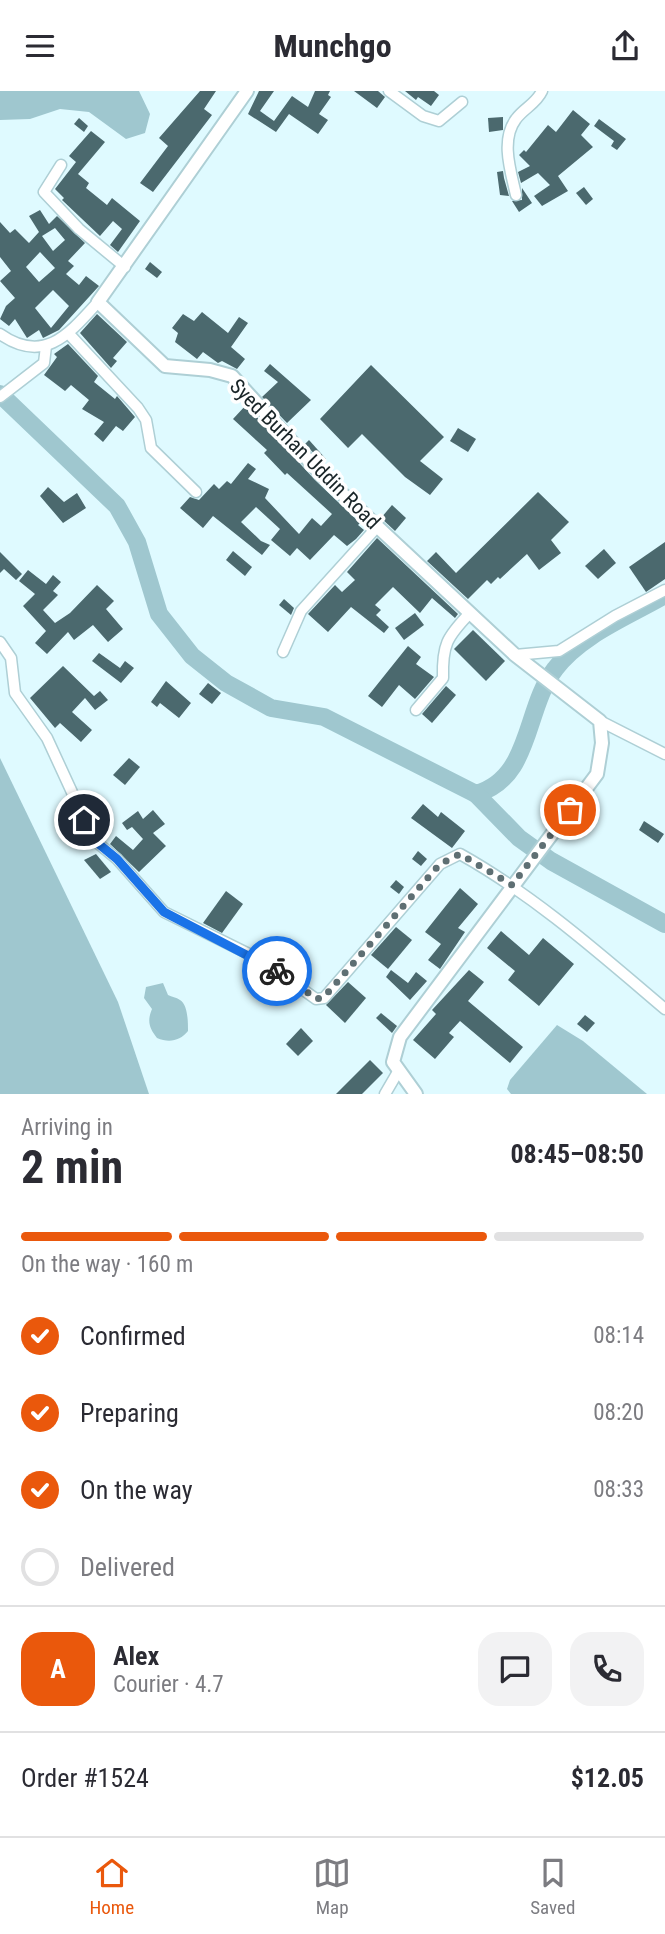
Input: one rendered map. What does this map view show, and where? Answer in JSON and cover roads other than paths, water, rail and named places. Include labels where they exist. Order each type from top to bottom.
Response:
[{"type":"street","points":[[0,334],[29,348],[46,346],[69,334],[125,267],[247,91]]},
{"type":"street","points":[[388,91],[423,116],[439,121],[462,102]]},
{"type":"street","points":[[516,195],[508,158],[511,129],[517,118],[538,100],[542,91]]},
{"type":"street","points":[[61,165],[44,192],[79,229],[125,267]]},
{"type":"street","name":"Syed Burhan Uddin Road","points":[[98,302],[165,366],[210,370],[232,376],[321,474],[469,614],[518,658],[600,721]]},
{"type":"street","points":[[69,334],[138,408],[146,420],[151,447],[197,492]]},
{"type":"street","points":[[3,394],[44,363],[46,346]]},
{"type":"street","points":[[282,652],[301,611],[377,527]]},
{"type":"street","points":[[518,658],[559,651],[615,616],[665,590]]},
{"type":"street","points":[[416,710],[443,678],[442,652],[450,634],[469,614]]},
{"type":"street","points":[[0,642],[10,658],[15,693],[47,738],[94,840],[117,859],[164,912],[263,961],[317,999],[324,997],[440,864],[460,854],[512,885],[575,932],[665,1009]]},
{"type":"street","points":[[416,1094],[393,1062],[400,1037],[597,774],[602,743],[600,721]]},
{"type":"street","points":[[600,721],[665,754]]},
{"type":"street","points":[[385,1094],[399,1070]]},
{"type":"water","points":[[0,91],[139,91],[150,114],[145,133],[126,139],[89,112],[60,109],[30,119],[0,120]]},
{"type":"water","points":[[0,758],[118,1002],[149,1094],[0,1094]]},
{"type":"water","points":[[163,983],[168,995],[183,1002],[187,1014],[188,1031],[170,1041],[161,1040],[154,1034],[149,1021],[152,1009],[144,998],[146,987]]},
{"type":"water","points":[[557,1025],[583,1041],[647,1094],[511,1094],[507,1089],[510,1080]]},
{"type":"waterway","points":[[0,394],[117,506],[137,542],[159,614],[192,656],[226,683],[271,708],[324,717],[476,794],[494,786],[508,773],[525,741],[545,685],[565,657],[591,636],[665,595]]},
{"type":"waterway","points":[[476,794],[519,838],[551,861],[665,924]]}]
